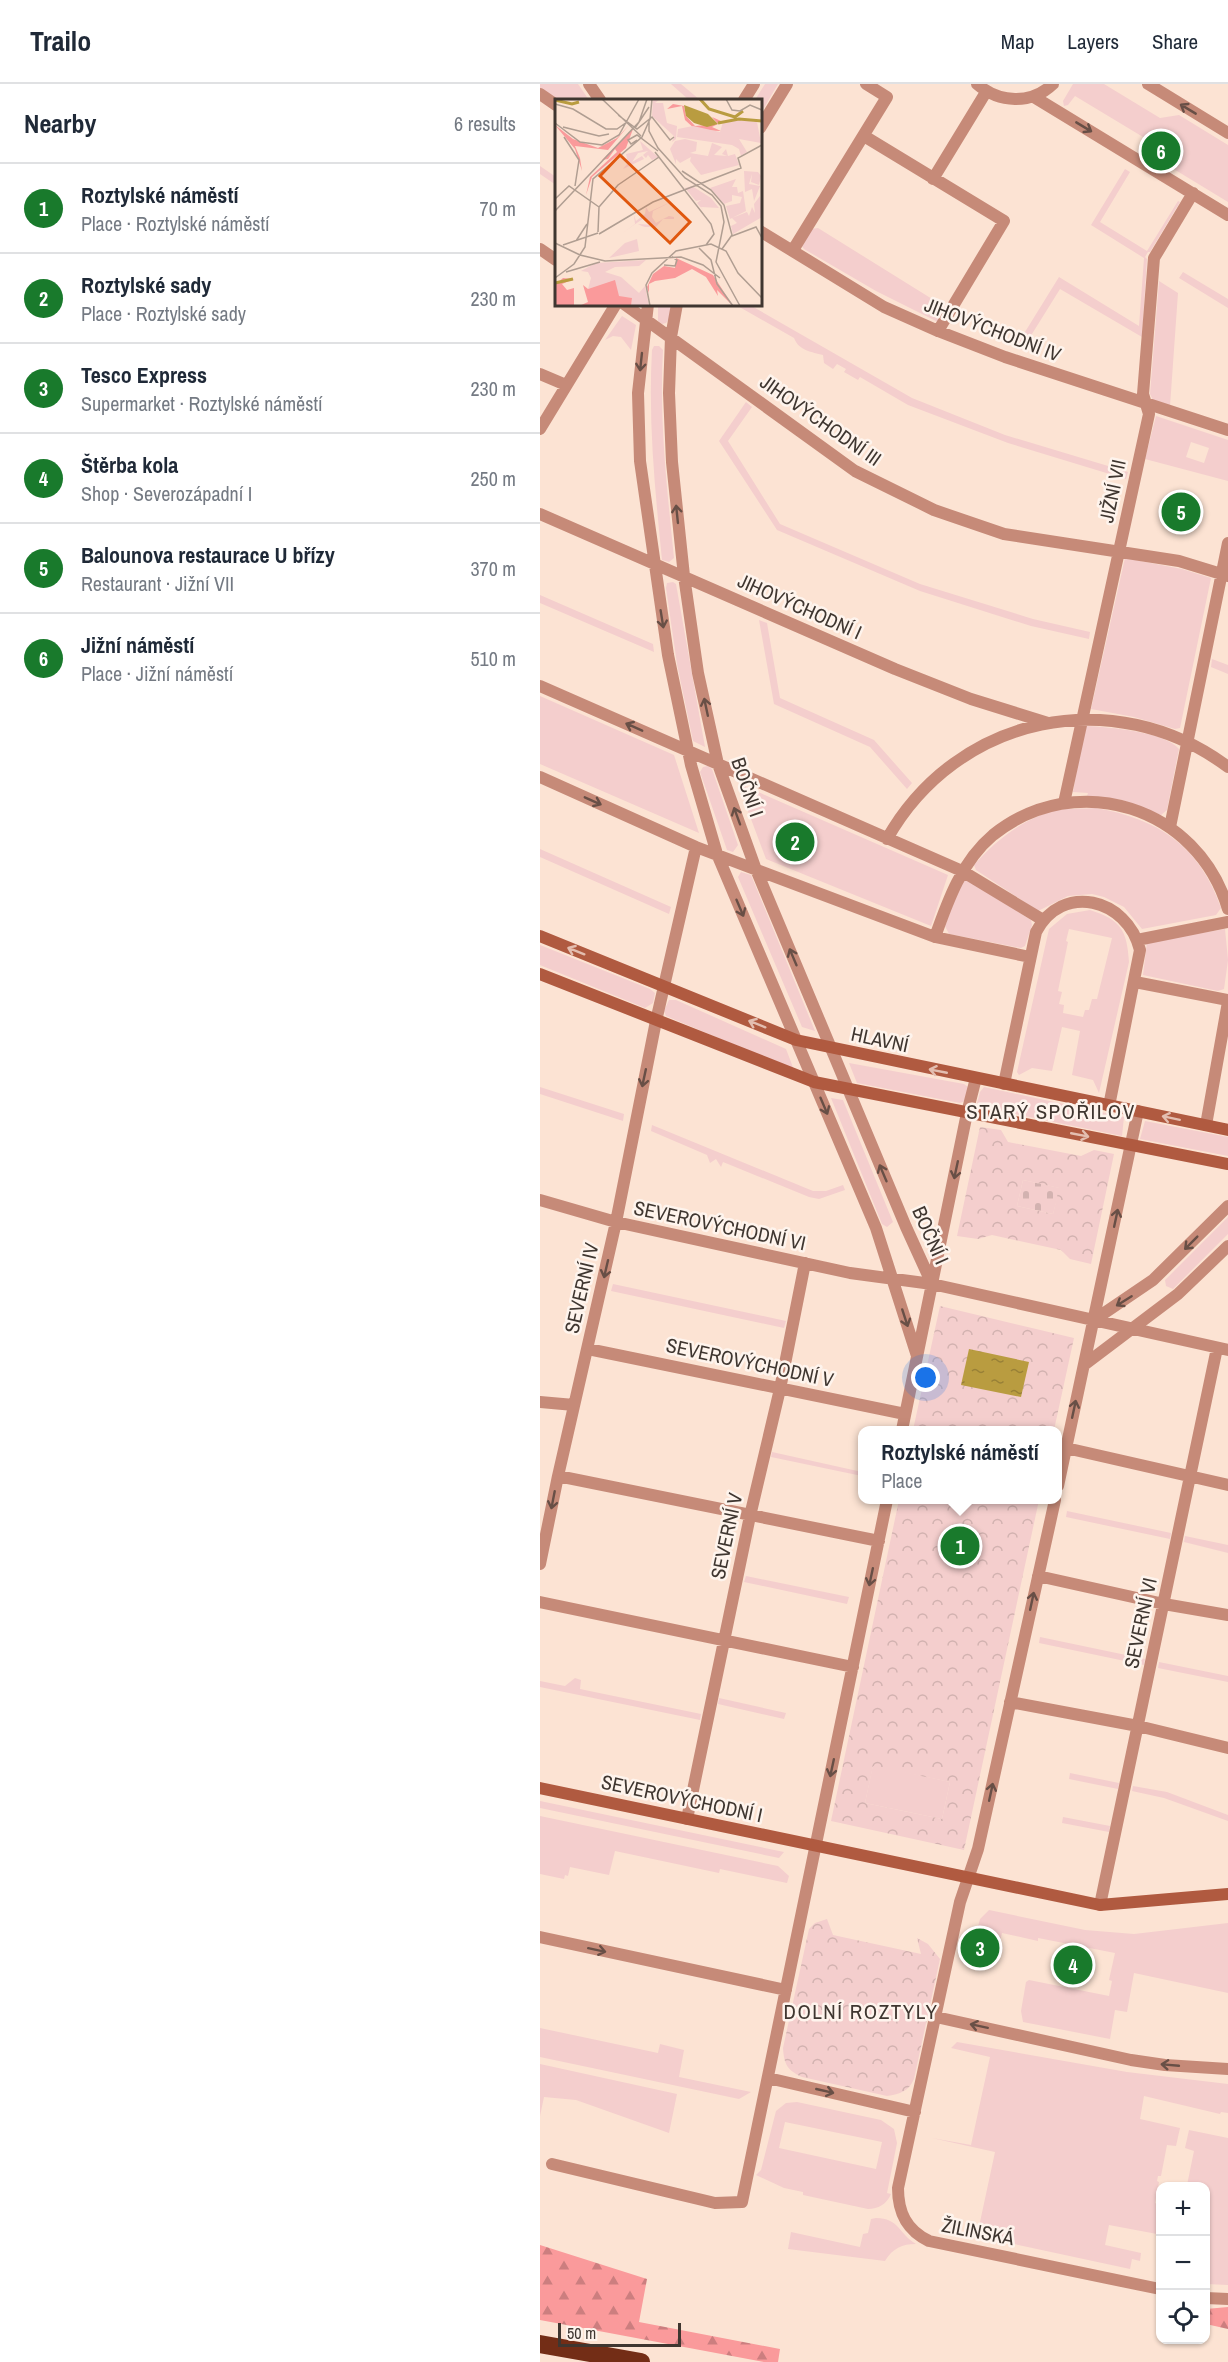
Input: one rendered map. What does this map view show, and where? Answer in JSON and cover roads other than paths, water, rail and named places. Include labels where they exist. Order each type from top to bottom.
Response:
[{"type":"highway","points":[[540,2344],[641,2362]]},
{"type":"street","points":[[589,84],[599,99]]},
{"type":"street","points":[[745,99],[754,84]]},
{"type":"street","points":[[762,125],[787,84]]},
{"type":"street","points":[[793,250],[887,97],[866,84]]},
{"type":"street","points":[[933,179],[982,88],[1001,98],[1017,100],[1034,97],[1053,84]]},
{"type":"street","points":[[1148,84],[1228,133]]},
{"type":"street","points":[[540,94],[555,104]]},
{"type":"street","points":[[1034,97],[1228,215]]},
{"type":"street","points":[[864,136],[1004,221],[938,331]]},
{"type":"street","name":"JIŽNÍ VII","points":[[1064,803],[1149,414],[1143,394],[1154,258],[1193,193]]},
{"type":"street","name":"JIHOVÝCHODNÍ IV","points":[[762,232],[884,307],[938,331],[1005,357],[1228,430]]},
{"type":"street","points":[[540,249],[555,259]]},
{"type":"street","points":[[540,429],[615,306]]},
{"type":"street","name":"JIHOVÝCHODNÍ III","points":[[627,306],[855,471],[934,510],[1004,534],[1179,561],[1225,575]]},
{"type":"street","points":[[648,306],[638,393],[640,461],[668,655],[688,750],[717,854],[876,1228],[917,1356]]},
{"type":"street","name":"BOČNÍ I","points":[[677,306],[671,337],[669,393],[672,462],[684,576],[698,673],[718,764],[755,867],[932,1284]]},
{"type":"street","points":[[540,374],[566,385]]},
{"type":"street","name":"JIHOVÝCHODNÍ I","points":[[540,513],[895,669],[972,699],[1048,723]]},
{"type":"street","points":[[1170,827],[1225,575],[1228,543]]},
{"type":"street","points":[[540,686],[962,872],[1043,920]]},
{"type":"street","points":[[887,839],[918,795],[947,768],[987,743],[1012,732],[1048,723],[1082,720],[1123,722],[1146,727],[1187,742],[1228,767]]},
{"type":"street","points":[[540,777],[696,847],[755,867],[934,937],[1030,957]]},
{"type":"street","points":[[934,937],[962,872],[984,844],[1010,823],[1029,813],[1064,803],[1102,802],[1124,806],[1170,827],[1191,844],[1206,862],[1223,891],[1228,909]]},
{"type":"street","name":"SEVERNÍ IV","points":[[540,1564],[616,1222],[656,1021],[696,847]]},
{"type":"street","points":[[1004,1084],[1036,932],[1043,920],[1064,906],[1093,902],[1105,906],[1124,918],[1137,940],[1139,960],[1109,1106]]},
{"type":"street","points":[[1137,940],[1228,922]]},
{"type":"street","name":"HLAVNÍ","points":[[540,936],[796,1040],[1228,1130]]},
{"type":"street","points":[[540,974],[814,1082],[1228,1164]]},
{"type":"street","points":[[1135,982],[1228,1001],[1206,1125]]},
{"type":"street","points":[[903,1426],[976,1078]]},
{"type":"street","points":[[1062,1467],[1138,1111]]},
{"type":"street","name":"SEVEROVÝCHODNÍ VI","points":[[540,1200],[616,1222],[805,1263],[893,1280],[932,1284],[1223,1349]]},
{"type":"street","points":[[1094,1320],[1153,1280],[1228,1206]]},
{"type":"street","points":[[1084,1365],[1179,1294],[1228,1246]]},
{"type":"street","name":"SEVERNÍ V","points":[[687,1819],[805,1263]]},
{"type":"street","name":"SEVEROVÝCHODNÍ V","points":[[588,1349],[905,1414]]},
{"type":"street","name":"SEVERNÍ VI","points":[[1100,1905],[1190,1477],[1223,1349]]},
{"type":"street","points":[[540,1402],[574,1405]]},
{"type":"street","points":[[1066,1448],[1228,1485]]},
{"type":"street","points":[[558,1476],[879,1541]]},
{"type":"street","points":[[552,2164],[715,2203],[742,2202],[886,1504]]},
{"type":"street","name":"ŽILINSKÁ","points":[[1054,1504],[978,1849],[960,1902],[898,2188],[898,2203],[903,2217],[917,2235],[928,2241],[1156,2288]]},
{"type":"street","points":[[1038,1576],[1228,1616]]},
{"type":"street","points":[[540,1602],[853,1667]]},
{"type":"street","points":[[1010,1702],[1138,1726],[1228,1748]]},
{"type":"street","name":"SEVEROVÝCHODNÍ I","points":[[540,1788],[1100,1905],[1228,1894]]},
{"type":"street","points":[[540,1937],[786,1990]]},
{"type":"street","points":[[936,2017],[1131,2060],[1165,2065],[1228,2069]]},
{"type":"street","points":[[768,2078],[915,2112]]},
{"type":"street","points":[[1210,2298],[1228,2299]]},
{"type":"water","points":[[969,1349],[1029,1362],[1021,1397],[961,1385]]},
{"type":"place","name":"Jižní náměstí","points":[[1161,151]]},
{"type":"place","name":"Balounova restaurace U břízy","points":[[1181,512]]},
{"type":"place","name":"Roztylské sady","points":[[795,842]]},
{"type":"place","name":"Roztylské náměstí","points":[[960,1546]]},
{"type":"place","name":"Tesco Express","points":[[980,1948]]},
{"type":"place","name":"Štěrba kola","points":[[1073,1965]]},
{"type":"district","name":"STARÝ SPOŘILOV","points":[[1051,1111]]},
{"type":"district","name":"DOLNÍ ROZTYLY","points":[[861,2011]]}]
